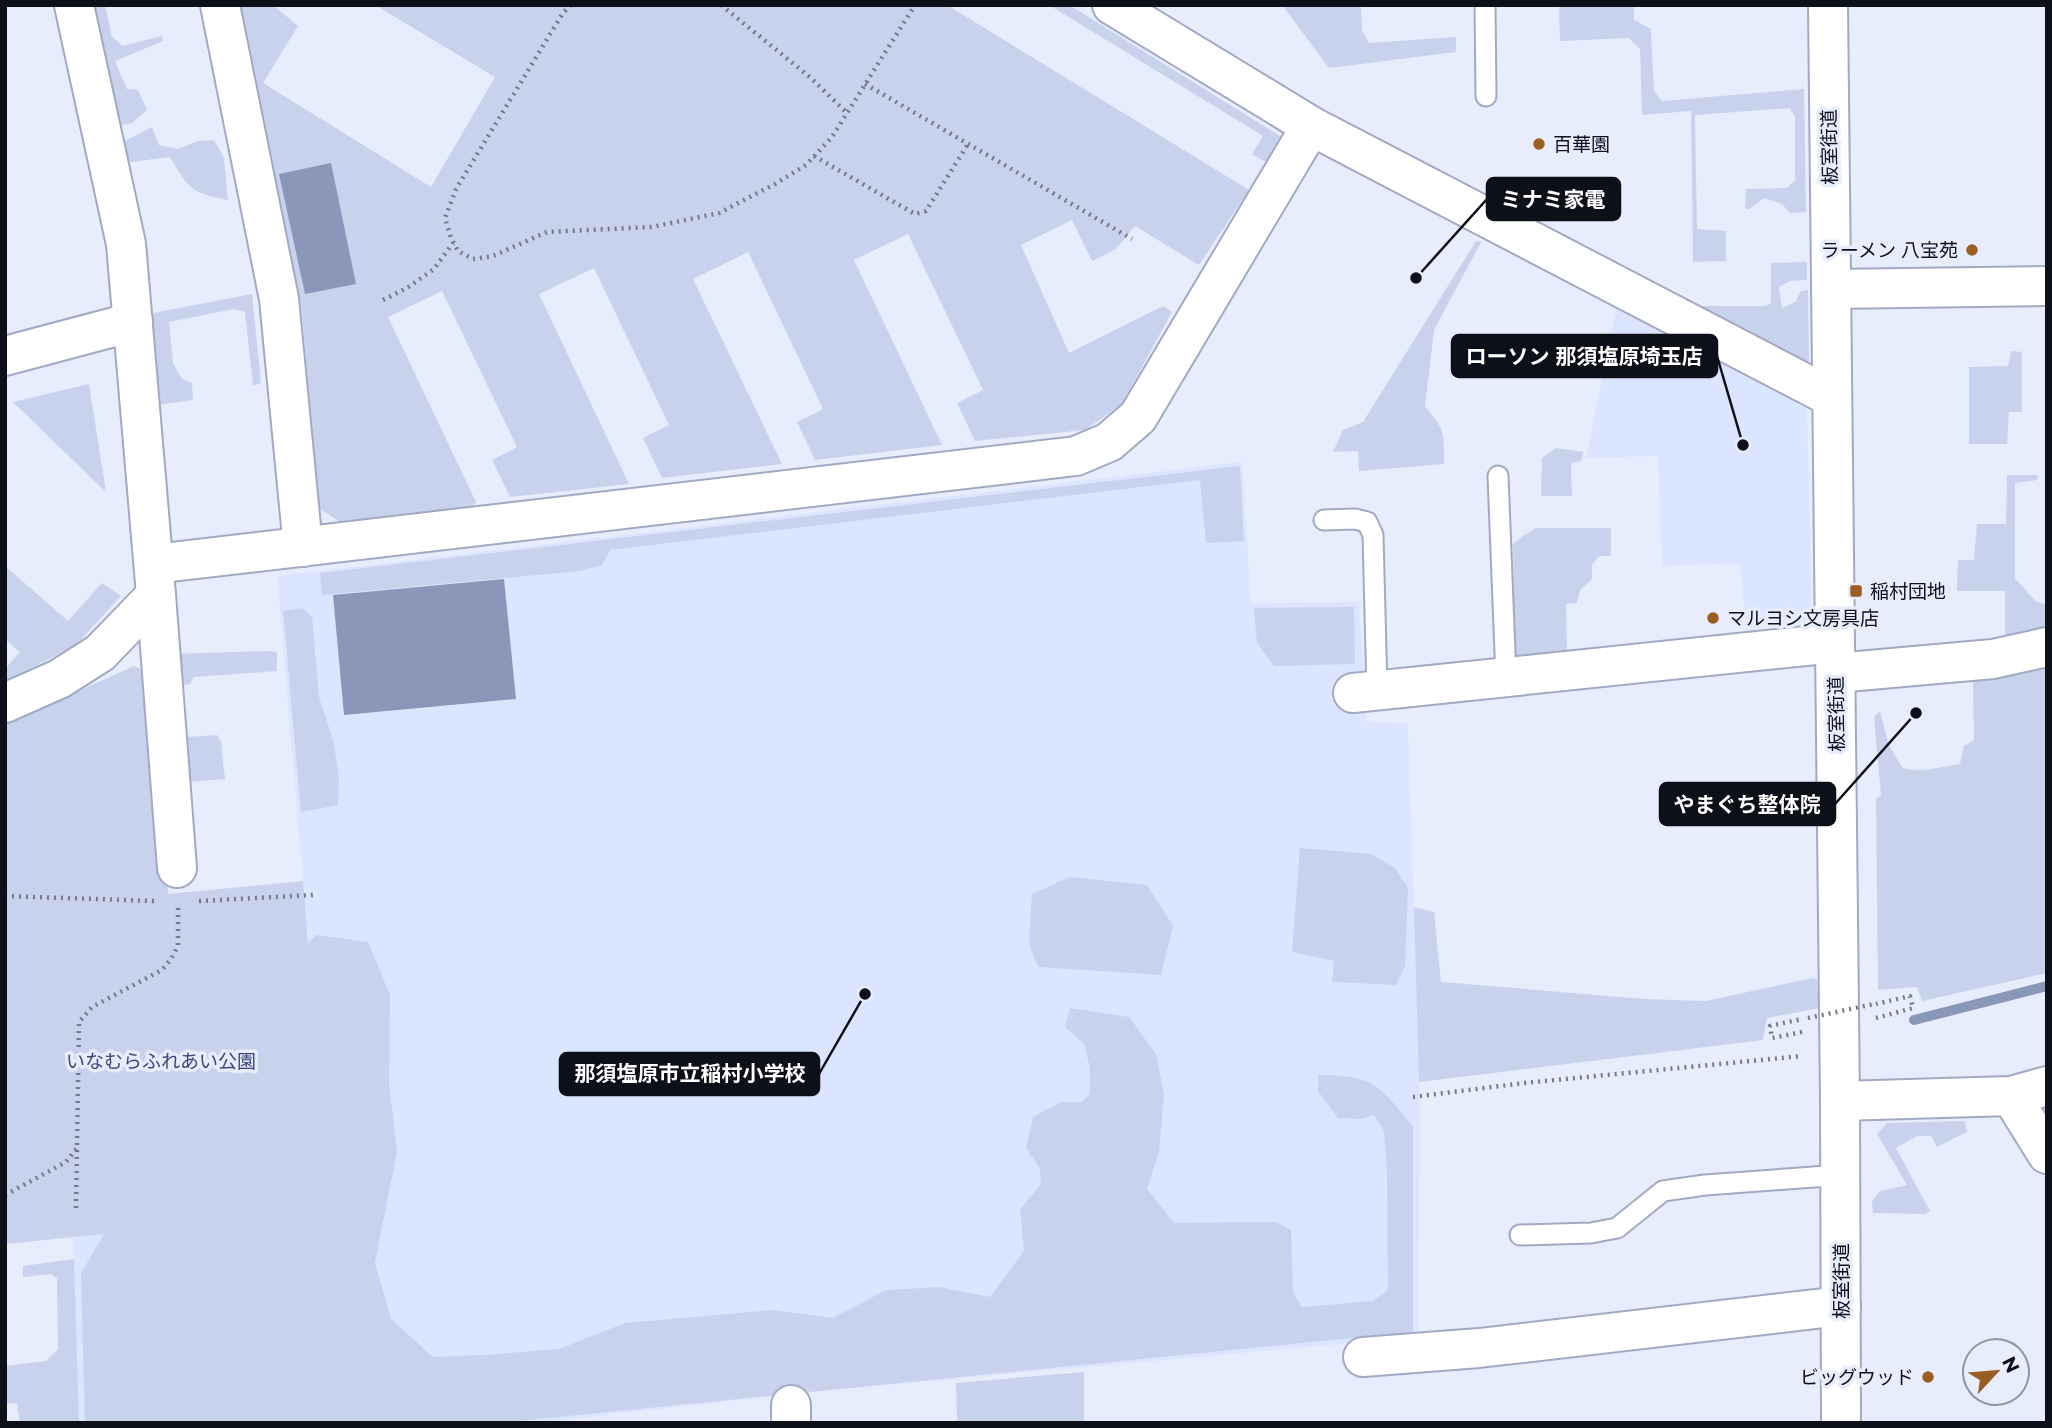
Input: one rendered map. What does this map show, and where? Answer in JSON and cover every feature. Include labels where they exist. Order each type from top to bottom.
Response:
[{"type":"street","points":[[74,5],[126,244],[178,885]]},
{"type":"street","points":[[220,5],[279,299],[303,547]]},
{"type":"street","points":[[1112,5],[1311,126],[1831,397]]},
{"type":"street","name":"板室街道","points":[[1828,5],[1836,658],[1826,1041],[1840,1101],[1841,1423]]},
{"type":"street","points":[[5,703],[59,679],[100,653],[155,580],[303,547],[1076,456],[1108,442],[1138,417],[1311,126]]},
{"type":"street","points":[[1831,289],[2047,286]]},
{"type":"street","points":[[5,356],[133,322]]},
{"type":"street","points":[[1365,692],[1506,678],[1836,658],[1993,659],[2047,647]]},
{"type":"street","points":[[1840,1101],[2011,1096],[2047,1086]]},
{"type":"street","points":[[2011,1096],[2047,1154]]},
{"type":"street","points":[[1363,1357],[1479,1348],[1841,1306]]},
{"type":"lane","points":[[1485,5],[1486,96]]},
{"type":"lane","points":[[1498,476],[1506,678]]},
{"type":"lane","points":[[1324,520],[1355,519],[1367,523],[1373,535],[1365,692]]},
{"type":"lane","points":[[1520,1235],[1591,1233],[1617,1228],[1663,1191],[1705,1185],[1841,1175]]},
{"type":"path","points":[[570,5],[456,189],[445,218],[458,251],[472,258],[494,256],[547,232],[652,227],[719,213],[785,178],[806,165],[832,137],[915,5]]},
{"type":"path","points":[[721,5],[811,78],[847,113]]},
{"type":"path","points":[[865,84],[1132,239]]},
{"type":"path","points":[[814,156],[915,214],[926,211],[968,144]]},
{"type":"path","points":[[383,300],[407,288],[434,269],[453,243]]},
{"type":"path","points":[[5,896],[178,885],[313,895]]},
{"type":"path","points":[[76,1208],[79,1022],[92,1007],[162,970],[171,959],[178,946],[178,885]]},
{"type":"path","points":[[1826,1041],[1772,1038],[1770,1026],[1910,996],[1913,1008],[1875,1018]]},
{"type":"path","points":[[1413,1097],[1826,1041]]},
{"type":"path","points":[[5,1195],[66,1162],[77,1147]]},
{"type":"shaded area","points":[[331,163],[356,284],[305,294],[279,174]]},
{"type":"shaded area","points":[[1617,305],[1807,409],[1812,622],[1746,627],[1740,563],[1662,566],[1658,456],[1586,458]]},
{"type":"shaded area","points":[[1242,462],[1251,603],[1359,602],[1366,722],[1408,723],[1420,1100],[1418,1337],[797,1393],[539,1423],[79,1423],[73,1237],[331,1207],[277,576]]},
{"type":"shaded area","points":[[504,579],[516,699],[344,715],[333,595]]},
{"type":"green space","points":[[86,5],[105,5],[112,37],[122,46],[162,36],[163,41],[115,61],[127,89],[138,90],[147,110],[132,123],[114,127],[97,51],[99,22],[88,12]]},
{"type":"green space","points":[[238,5],[273,5],[298,26],[263,83],[431,187],[495,77],[375,5],[947,5],[1249,190],[1199,265],[1135,226],[1116,249],[1092,261],[1072,220],[1021,245],[1069,353],[1163,306],[1172,312],[1121,405],[1085,430],[975,441],[957,403],[983,390],[908,234],[854,260],[942,445],[815,460],[797,422],[823,409],[748,252],[693,279],[782,464],[662,478],[643,438],[669,425],[594,268],[539,294],[629,484],[510,497],[492,460],[517,447],[442,291],[388,317],[476,502],[471,508],[340,522],[319,508],[302,313]]},
{"type":"green space","points":[[1049,5],[1069,5],[1280,136],[1266,162],[1252,154],[1263,136]]},
{"type":"green space","points":[[1282,5],[1361,5],[1362,30],[1369,43],[1456,37],[1456,52],[1329,68]]},
{"type":"green space","points":[[1559,5],[1634,5],[1634,20],[1651,29],[1654,91],[1662,101],[1804,89],[1806,212],[1790,213],[1782,204],[1764,198],[1745,209],[1746,189],[1787,188],[1795,180],[1795,117],[1790,108],[1695,115],[1697,229],[1726,231],[1726,261],[1693,262],[1691,111],[1642,115],[1640,49],[1629,38],[1560,41]]},
{"type":"green space","points":[[152,127],[159,145],[178,149],[198,141],[214,140],[224,158],[228,200],[206,195],[192,188],[170,157],[123,163],[119,144]]},
{"type":"green space","points":[[1476,241],[1481,242],[1434,330],[1425,407],[1437,421],[1442,433],[1444,464],[1359,471],[1358,451],[1333,452],[1343,430],[1363,422]]},
{"type":"green space","points":[[1807,262],[1807,280],[1790,281],[1779,287],[1782,308],[1795,302],[1801,291],[1808,290],[1809,361],[1805,364],[1697,306],[1765,306],[1771,303],[1771,263]]},
{"type":"green space","points":[[252,294],[261,383],[253,386],[245,312],[234,309],[169,322],[173,363],[182,379],[192,383],[193,400],[157,405],[148,314]]},
{"type":"green space","points":[[2011,351],[2022,352],[2022,412],[2009,412],[2007,444],[1969,444],[1969,367],[2008,366]]},
{"type":"green space","points":[[89,384],[106,492],[13,402]]},
{"type":"green space","points":[[1556,448],[1584,452],[1581,461],[1571,463],[1572,496],[1541,496],[1542,458]]},
{"type":"green space","points":[[1240,466],[1244,541],[1206,543],[1200,480],[610,550],[602,565],[580,571],[322,595],[320,573]]},
{"type":"green space","points":[[2007,475],[2038,475],[2037,480],[2015,483],[2015,578],[2035,601],[2047,605],[2047,631],[2005,642],[2005,591],[1957,591],[1958,560],[1974,560],[1977,524],[2006,524]]},
{"type":"green space","points":[[1536,528],[1611,528],[1611,556],[1599,556],[1592,565],[1592,579],[1580,590],[1577,603],[1566,604],[1567,655],[1515,657],[1513,544]]},
{"type":"green space","points":[[5,566],[68,621],[102,583],[121,596],[76,645],[8,680],[5,669],[20,652],[5,639]]},
{"type":"green space","points":[[1354,607],[1355,664],[1274,666],[1257,643],[1254,608]]},
{"type":"green space","points":[[303,608],[312,617],[319,697],[333,740],[339,777],[338,805],[301,812],[283,611]]},
{"type":"green space","points":[[277,652],[277,671],[194,677],[190,684],[178,687],[176,654]]},
{"type":"green space","points":[[2047,661],[2047,973],[1922,1001],[1917,987],[1878,990],[1876,799],[1881,795],[1874,717],[1880,711],[1889,746],[1903,768],[1924,770],[1960,764],[1964,746],[1974,740],[1973,680]]},
{"type":"green space","name":"いなむらふれあい公園","points":[[134,666],[150,673],[168,894],[303,881],[308,943],[316,935],[368,942],[390,995],[389,1083],[397,1152],[375,1262],[391,1319],[433,1357],[559,1349],[625,1323],[772,1310],[833,1318],[886,1290],[939,1287],[990,1297],[1024,1251],[1020,1209],[1041,1184],[1040,1169],[1026,1148],[1033,1117],[1061,1102],[1082,1102],[1090,1094],[1090,1068],[1084,1044],[1065,1027],[1070,1008],[1129,1017],[1156,1054],[1164,1094],[1159,1152],[1147,1189],[1174,1223],[1276,1222],[1291,1230],[1293,1293],[1302,1307],[1372,1301],[1388,1290],[1384,1131],[1374,1115],[1360,1119],[1338,1118],[1318,1091],[1318,1075],[1355,1078],[1374,1085],[1385,1094],[1413,1126],[1413,1332],[499,1423],[85,1423],[81,1273],[104,1234],[5,1244],[5,724]]},
{"type":"green space","points":[[217,735],[221,742],[225,779],[189,782],[185,737]]},
{"type":"green space","points":[[1300,848],[1371,854],[1395,868],[1408,888],[1405,966],[1396,985],[1332,982],[1334,961],[1292,952]]},
{"type":"green space","points":[[1070,877],[1147,885],[1173,926],[1161,975],[1038,967],[1029,944],[1032,894]]},
{"type":"green space","points":[[1414,907],[1434,912],[1441,982],[1644,999],[1706,1001],[1813,978],[1817,980],[1819,1008],[1767,1018],[1763,1040],[1419,1082]]},
{"type":"green space","points":[[1965,1121],[1967,1132],[1937,1147],[1931,1136],[1917,1136],[1896,1148],[1930,1211],[1925,1214],[1873,1213],[1872,1201],[1880,1191],[1907,1185],[1877,1134],[1887,1123]]},
{"type":"green space","points":[[74,1259],[79,1423],[20,1423],[17,1403],[5,1404],[5,1366],[46,1361],[58,1349],[57,1278],[51,1274],[23,1277],[23,1266]]},
{"type":"green space","points":[[1084,1372],[1084,1423],[957,1423],[956,1383]]},
{"type":"waterway","points":[[1914,1020],[2047,986]]},
{"type":"place","name":"百華園","points":[[1539,144]]},
{"type":"place","name":"ラーメン 八宝苑","points":[[1972,250]]},
{"type":"place","name":"ミナミ家電","points":[[1416,278]]},
{"type":"place","name":"ローソン 那須塩原埼玉店","points":[[1743,445]]},
{"type":"place","name":"稲村団地","points":[[1856,591]]},
{"type":"place","name":"マルヨシ文房具店","points":[[1713,618]]},
{"type":"place","name":"やまぐち整体院","points":[[1916,713]]},
{"type":"place","name":"那須塩原市立稲村小学校","points":[[865,994]]},
{"type":"place","name":"ビッグウッド","points":[[1928,1377]]}]
